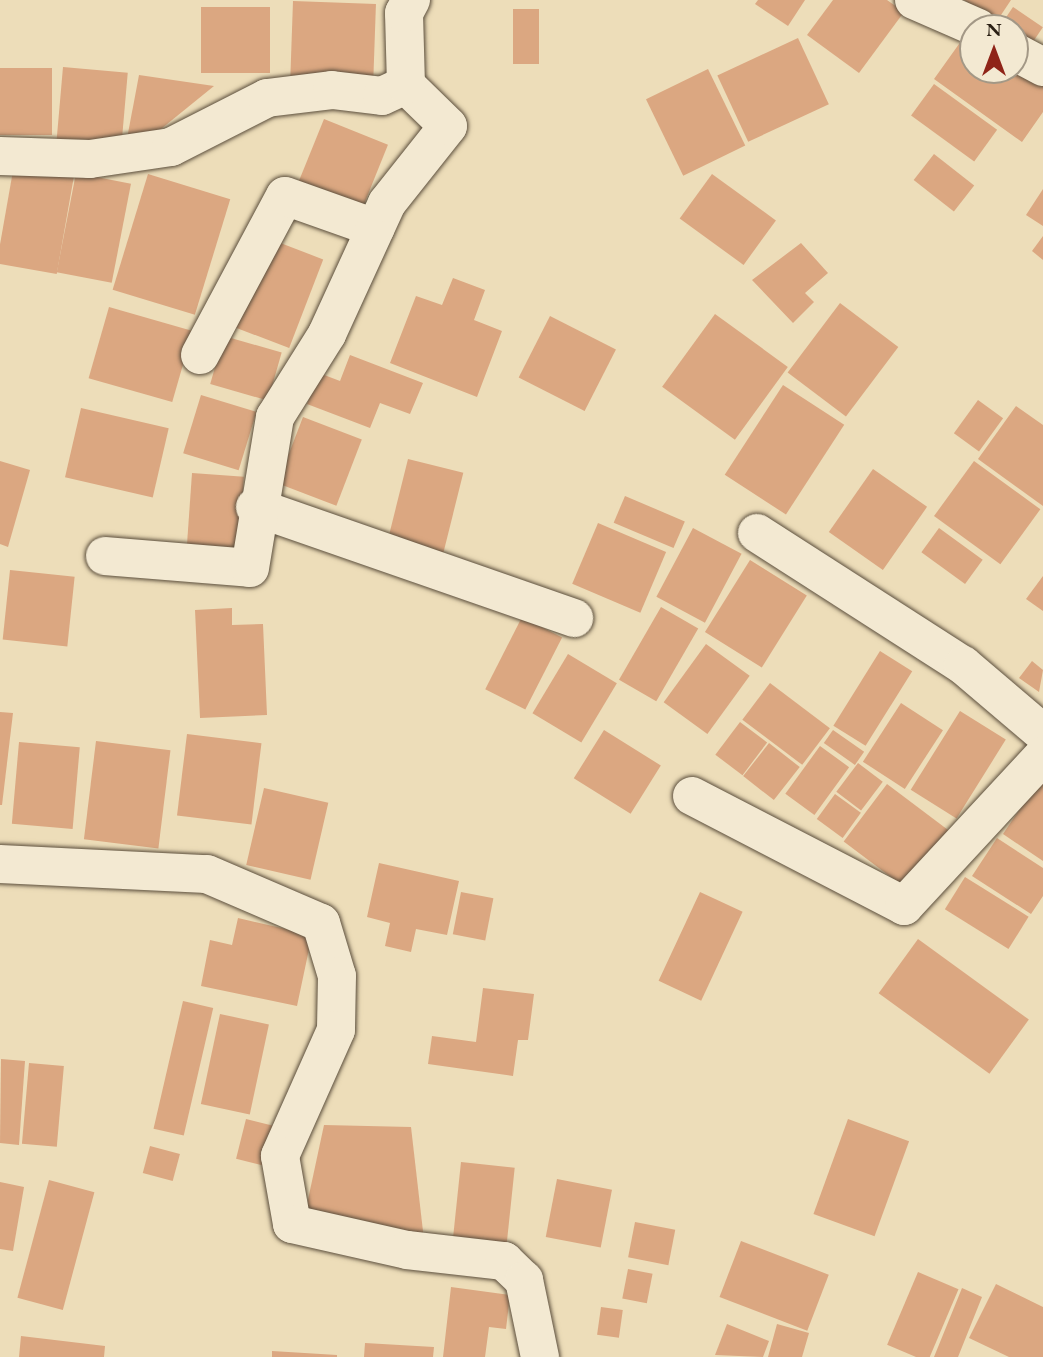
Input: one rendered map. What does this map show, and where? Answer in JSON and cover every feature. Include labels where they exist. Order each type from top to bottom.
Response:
[{"type":"street","points":[[105,556],[250,568],[255,508],[275,417],[327,334],[375,228],[448,126],[406,85],[404,13],[411,0]]},
{"type":"street","points":[[914,0],[959,20]]},
{"type":"street","points":[[0,156],[90,159],[171,147],[267,98],[332,90],[382,96],[406,85]]},
{"type":"street","points":[[200,355],[285,196],[375,228]]},
{"type":"street","points":[[255,508],[574,618]]},
{"type":"street","points":[[757,533],[963,665],[1043,733]]},
{"type":"street","points":[[692,796],[904,906],[1043,756]]},
{"type":"street","points":[[0,864],[207,874],[321,923],[337,976],[336,1030],[280,1156],[292,1224],[407,1250],[504,1261],[524,1280],[540,1357]]},
{"type":"building","points":[[758,0],[805,0],[788,26],[755,4]]},
{"type":"building","points":[[833,0],[887,0],[904,12],[859,73],[807,35]]},
{"type":"building","points":[[964,0],[1011,0],[1002,14],[986,14]]},
{"type":"building","points":[[293,1],[376,4],[373,82],[290,79]]},
{"type":"building","points":[[201,7],[270,7],[270,73],[201,73]]},
{"type":"building","points":[[1013,7],[1023,14],[1008,14]]},
{"type":"building","points":[[513,9],[539,9],[539,64],[513,64]]},
{"type":"building","points":[[1029,18],[1043,27],[1032,43],[1029,41]]},
{"type":"building","points":[[798,38],[829,104],[748,142],[717,76]]},
{"type":"building","points":[[959,44],[959,84],[1029,84],[1029,76],[1043,82],[1043,112],[1022,142],[934,79]]},
{"type":"building","points":[[63,67],[128,73],[121,148],[56,143]]},
{"type":"building","points":[[0,68],[52,68],[52,135],[0,135]]},
{"type":"building","points":[[708,69],[745,145],[683,176],[646,99]]},
{"type":"building","points":[[139,75],[214,86],[156,133],[126,144]]},
{"type":"building","points":[[934,84],[997,130],[974,161],[911,116]]},
{"type":"building","points":[[324,119],[388,145],[361,211],[297,185]]},
{"type":"building","points":[[934,154],[974,185],[954,211],[914,180]]},
{"type":"building","points":[[14,165],[74,176],[57,274],[0,264],[0,244]]},
{"type":"building","points":[[76,173],[131,184],[112,283],[57,272]]},
{"type":"building","points":[[148,174],[230,199],[195,315],[113,290]]},
{"type":"building","points":[[712,174],[776,220],[744,265],[680,218]]},
{"type":"building","points":[[1043,189],[1043,226],[1026,215]]},
{"type":"building","points":[[1043,236],[1043,260],[1032,251]]},
{"type":"building","points":[[270,239],[323,259],[289,348],[236,328]]},
{"type":"building","points":[[801,243],[828,273],[805,293],[814,302],[793,323],[752,280]]},
{"type":"building","points":[[453,278],[485,290],[474,320],[502,331],[477,397],[390,363],[416,296],[442,305]]},
{"type":"building","points":[[840,303],[898,347],[846,416],[788,372]]},
{"type":"building","points":[[109,307],[193,331],[172,402],[89,378]]},
{"type":"building","points":[[715,314],[788,367],[735,440],[662,387]]},
{"type":"building","points":[[550,316],[616,350],[585,411],[519,377]]},
{"type":"building","points":[[224,336],[282,353],[268,401],[210,384]]},
{"type":"building","points":[[350,355],[423,383],[410,414],[380,403],[370,428],[307,404],[319,373],[340,381]]},
{"type":"building","points":[[783,385],[844,425],[786,514],[725,475]]},
{"type":"building","points":[[201,395],[256,412],[239,470],[183,453]]},
{"type":"building","points":[[978,400],[1003,418],[979,451],[954,433]]},
{"type":"building","points":[[1016,406],[1043,425],[1043,506],[978,459]]},
{"type":"building","points":[[81,408],[169,428],[153,497],[65,477]]},
{"type":"building","points":[[303,417],[362,440],[336,506],[278,483]]},
{"type":"building","points":[[408,459],[463,473],[443,556],[387,542]]},
{"type":"building","points":[[0,461],[30,470],[8,547],[0,544]]},
{"type":"building","points":[[974,461],[1040,509],[1000,564],[934,516]]},
{"type":"building","points":[[873,469],[927,507],[883,570],[829,532]]},
{"type":"building","points":[[192,473],[244,477],[239,549],[187,546]]},
{"type":"building","points":[[625,496],[685,521],[674,548],[614,523]]},
{"type":"building","points":[[598,523],[666,552],[640,613],[572,584]]},
{"type":"building","points":[[693,528],[742,554],[705,623],[656,597]]},
{"type":"building","points":[[939,528],[983,560],[965,584],[921,552]]},
{"type":"building","points":[[750,560],[807,596],[762,668],[705,632]]},
{"type":"building","points":[[10,570],[75,577],[67,646],[3,640]]},
{"type":"building","points":[[1043,576],[1043,611],[1026,599]]},
{"type":"building","points":[[661,607],[698,628],[656,701],[619,680]]},
{"type":"building","points":[[232,608],[232,625],[263,624],[267,715],[200,718],[195,610]]},
{"type":"building","points":[[522,617],[562,637],[525,710],[485,689]]},
{"type":"building","points":[[706,644],[750,676],[707,734],[664,702]]},
{"type":"building","points":[[880,651],[912,671],[866,746],[833,726]]},
{"type":"building","points":[[568,654],[617,683],[581,743],[532,713]]},
{"type":"building","points":[[1032,661],[1043,670],[1039,692],[1019,678]]},
{"type":"building","points":[[770,683],[830,728],[802,765],[742,720]]},
{"type":"building","points":[[901,703],[943,730],[905,789],[863,762]]},
{"type":"building","points":[[960,711],[1006,740],[957,818],[911,790]]},
{"type":"building","points":[[0,712],[13,713],[2,805],[0,805]]},
{"type":"building","points":[[740,722],[767,742],[742,775],[715,755]]},
{"type":"building","points":[[604,730],[661,766],[631,814],[574,778]]},
{"type":"building","points":[[833,730],[864,752],[855,765],[824,743]]},
{"type":"building","points":[[187,734],[261,743],[251,825],[177,815]]},
{"type":"building","points":[[96,741],[170,750],[158,848],[84,839]]},
{"type":"building","points":[[19,742],[80,747],[73,829],[12,824]]},
{"type":"building","points":[[769,743],[800,767],[774,800],[743,776]]},
{"type":"building","points":[[820,746],[849,767],[814,815],[785,794]]},
{"type":"building","points":[[858,763],[883,782],[861,810],[836,792]]},
{"type":"building","points":[[1040,779],[1043,781],[1043,861],[1003,834]]},
{"type":"building","points":[[887,784],[950,832],[907,889],[844,842]]},
{"type":"building","points":[[264,788],[328,803],[311,880],[246,865]]},
{"type":"building","points":[[835,794],[861,813],[843,838],[817,819]]},
{"type":"building","points":[[997,838],[1043,868],[1043,896],[1031,914],[972,876]]},
{"type":"building","points":[[379,863],[459,881],[447,935],[416,929],[411,952],[385,946],[390,923],[367,917]]},
{"type":"building","points":[[965,877],[1029,917],[1008,949],[945,909]]},
{"type":"building","points":[[461,892],[493,898],[485,941],[453,934]]},
{"type":"building","points":[[700,892],[743,912],[701,1001],[659,981]]},
{"type":"building","points":[[238,918],[312,935],[297,1006],[201,986],[210,940],[232,945]]},
{"type":"building","points":[[918,939],[1029,1020],[989,1074],[879,993]]},
{"type":"building","points":[[483,988],[534,994],[528,1040],[518,1040],[513,1076],[428,1064],[432,1036],[476,1042]]},
{"type":"building","points":[[183,1001],[213,1008],[184,1136],[154,1129]]},
{"type":"building","points":[[220,1014],[269,1024],[250,1114],[201,1104]]},
{"type":"building","points":[[1,1059],[25,1061],[19,1145],[0,1143]]},
{"type":"building","points":[[29,1063],[64,1066],[57,1147],[22,1144]]},
{"type":"building","points":[[246,1119],[275,1126],[265,1166],[236,1159]]},
{"type":"building","points":[[848,1119],[909,1141],[875,1236],[813,1214]]},
{"type":"building","points":[[324,1125],[411,1127],[424,1240],[303,1223]]},
{"type":"building","points":[[150,1146],[180,1154],[173,1181],[143,1173]]},
{"type":"building","points":[[461,1162],[515,1168],[506,1249],[452,1244]]},
{"type":"building","points":[[557,1179],[612,1190],[601,1248],[546,1237]]},
{"type":"building","points":[[49,1180],[94,1192],[63,1310],[17,1298]]},
{"type":"building","points":[[0,1182],[24,1187],[13,1251],[0,1249]]},
{"type":"building","points":[[635,1222],[675,1230],[668,1265],[628,1257]]},
{"type":"building","points":[[741,1241],[829,1275],[807,1331],[719,1297]]},
{"type":"building","points":[[628,1269],[653,1274],[647,1303],[622,1298]]},
{"type":"building","points":[[918,1272],[959,1289],[930,1357],[916,1357],[887,1345]]},
{"type":"building","points":[[996,1284],[1043,1307],[1043,1357],[1009,1357],[969,1338]]},
{"type":"building","points":[[451,1287],[510,1295],[506,1329],[489,1327],[485,1357],[443,1357]]},
{"type":"building","points":[[962,1288],[982,1297],[958,1357],[934,1357]]},
{"type":"building","points":[[601,1307],[623,1310],[619,1338],[597,1335]]},
{"type":"building","points":[[727,1324],[769,1341],[763,1357],[715,1355]]},
{"type":"building","points":[[777,1324],[809,1333],[802,1357],[768,1357]]},
{"type":"building","points":[[21,1336],[105,1346],[104,1357],[19,1357]]},
{"type":"building","points":[[365,1343],[434,1347],[433,1357],[364,1357]]},
{"type":"building","points":[[272,1351],[337,1355],[337,1357],[272,1357]]}]
